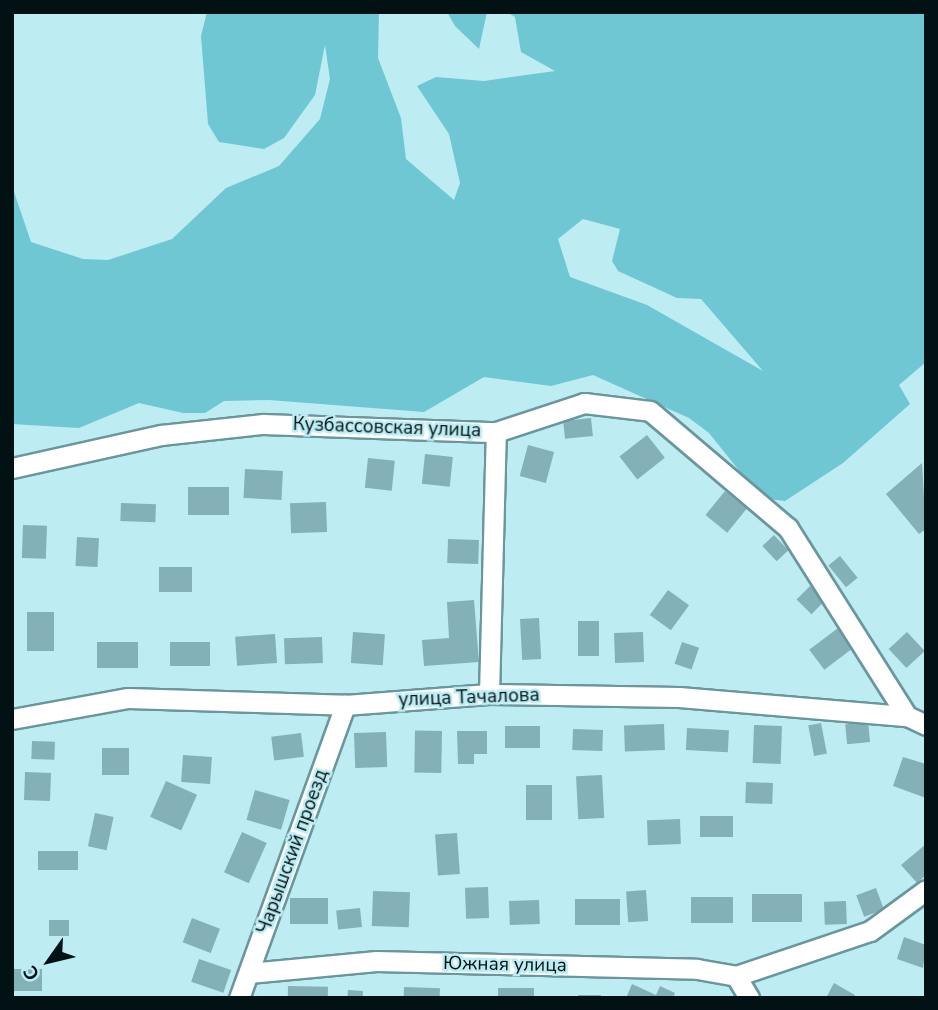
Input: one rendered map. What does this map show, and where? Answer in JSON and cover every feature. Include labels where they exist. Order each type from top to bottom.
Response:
[{"type":"street","name":"Кузбассовская улица","points":[[12,468],[161,435],[264,424],[496,432],[584,403],[650,411],[788,528],[907,716]]},
{"type":"street","points":[[489,694],[496,432]]},
{"type":"street","name":"улица Тачалова","points":[[12,719],[128,698],[345,705],[489,694],[679,696],[907,716],[926,725]]},
{"type":"street","name":"Чарышский проезд","points":[[239,998],[345,705]]},
{"type":"street","points":[[749,998],[736,976],[870,931],[926,890]]},
{"type":"street","name":"Южная улица","points":[[249,973],[376,961],[697,969],[736,976]]},
{"type":"shaded area","points":[[207,12],[379,12],[378,58],[401,118],[406,159],[454,200],[460,183],[449,134],[417,86],[436,77],[484,81],[555,71],[521,52],[515,17],[507,12],[926,12],[926,362],[899,385],[910,404],[843,463],[785,501],[761,498],[709,433],[689,418],[593,375],[551,386],[484,377],[424,412],[269,400],[224,401],[205,413],[183,413],[139,403],[79,428],[12,424],[12,186],[31,242],[83,259],[108,260],[172,239],[226,188],[279,166],[320,119],[330,79],[325,45],[315,95],[284,138],[264,149],[219,142],[208,124],[201,36]],"holes":[[[583,219],[620,229],[612,261],[618,271],[677,298],[701,299],[763,371],[647,305],[570,277],[558,239]]]},
{"type":"shaded area","points":[[447,12],[487,12],[479,49],[455,26]]},
{"type":"building","points":[[591,418],[593,436],[565,439],[563,421]]},
{"type":"building","points":[[647,435],[665,458],[637,479],[619,457]]},
{"type":"building","points":[[528,445],[554,452],[546,483],[520,476]]},
{"type":"building","points":[[425,454],[453,457],[450,487],[422,484]]},
{"type":"building","points":[[368,458],[395,461],[392,491],[365,488]]},
{"type":"building","points":[[922,463],[926,529],[919,534],[886,494]]},
{"type":"building","points":[[245,469],[283,471],[281,500],[243,498]]},
{"type":"building","points":[[188,487],[229,487],[229,515],[188,515]]},
{"type":"building","points":[[725,491],[747,509],[727,533],[705,515]]},
{"type":"building","points":[[326,502],[327,532],[291,533],[290,503]]},
{"type":"building","points":[[121,503],[156,504],[155,522],[120,521]]},
{"type":"building","points":[[23,525],[47,526],[46,559],[22,558]]},
{"type":"building","points":[[774,535],[788,550],[777,561],[762,546]]},
{"type":"building","points":[[77,537],[99,538],[97,567],[75,566]]},
{"type":"building","points":[[448,539],[479,540],[478,564],[447,563]]},
{"type":"building","points":[[840,556],[858,578],[846,587],[828,565]]},
{"type":"building","points":[[159,567],[192,567],[192,592],[159,592]]},
{"type":"building","points":[[810,586],[825,601],[811,614],[797,599]]},
{"type":"building","points":[[668,590],[689,605],[671,630],[650,615]]},
{"type":"building","points":[[474,600],[479,662],[424,666],[422,640],[449,638],[447,602]]},
{"type":"building","points":[[27,612],[54,612],[54,651],[27,651]]},
{"type":"building","points":[[539,618],[541,659],[522,660],[520,619]]},
{"type":"building","points":[[578,621],[599,621],[599,656],[578,656]]},
{"type":"building","points":[[842,625],[857,645],[824,670],[809,650]]},
{"type":"building","points":[[353,632],[385,634],[383,665],[351,663]]},
{"type":"building","points":[[643,632],[644,662],[615,663],[614,633]]},
{"type":"building","points":[[907,632],[925,651],[906,668],[889,649]]},
{"type":"building","points":[[275,634],[277,663],[237,666],[235,637]]},
{"type":"building","points":[[322,637],[323,663],[285,664],[284,638]]},
{"type":"building","points":[[97,642],[138,642],[138,668],[97,668]]},
{"type":"building","points":[[170,642],[210,642],[210,666],[170,666]]},
{"type":"building","points":[[682,642],[699,648],[692,670],[675,664]]},
{"type":"building","points":[[868,722],[870,742],[847,744],[845,724]]},
{"type":"building","points":[[821,723],[827,753],[814,756],[808,725]]},
{"type":"building","points":[[664,724],[665,750],[625,751],[624,725]]},
{"type":"building","points":[[754,725],[782,726],[781,764],[753,763]]},
{"type":"building","points":[[505,726],[540,726],[540,748],[505,748]]},
{"type":"building","points":[[687,728],[729,730],[728,752],[686,750]]},
{"type":"building","points":[[573,729],[603,730],[602,751],[572,750]]},
{"type":"building","points":[[415,731],[442,731],[441,773],[414,773]]},
{"type":"building","points":[[457,731],[487,731],[487,754],[474,754],[474,764],[458,764]]},
{"type":"building","points":[[386,732],[387,767],[355,768],[354,733]]},
{"type":"building","points":[[301,733],[304,757],[274,760],[271,737]]},
{"type":"building","points":[[32,741],[55,742],[54,760],[31,759]]},
{"type":"building","points":[[102,748],[129,748],[129,775],[102,775]]},
{"type":"building","points":[[183,755],[212,757],[210,784],[181,782]]},
{"type":"building","points":[[903,757],[926,764],[926,798],[893,786]]},
{"type":"building","points":[[25,772],[51,773],[50,801],[24,800]]},
{"type":"building","points":[[602,775],[604,818],[578,819],[576,776]]},
{"type":"building","points":[[166,781],[197,795],[181,830],[150,817]]},
{"type":"building","points":[[746,782],[773,783],[772,804],[745,803]]},
{"type":"building","points":[[526,785],[552,785],[552,820],[526,820]]},
{"type":"building","points":[[255,790],[290,800],[281,830],[246,820]]},
{"type":"building","points":[[95,813],[114,817],[107,850],[88,846]]},
{"type":"building","points":[[700,816],[733,816],[733,837],[700,837]]},
{"type":"building","points":[[680,819],[681,844],[648,845],[647,820]]},
{"type":"building","points":[[242,832],[267,843],[249,883],[224,872]]},
{"type":"building","points":[[457,833],[460,874],[438,875],[435,835]]},
{"type":"building","points":[[926,844],[926,875],[917,883],[901,865]]},
{"type":"building","points":[[38,851],[78,851],[78,870],[38,870]]},
{"type":"building","points":[[488,887],[489,918],[466,919],[465,888]]},
{"type":"building","points":[[876,888],[884,910],[864,917],[856,895]]},
{"type":"building","points":[[646,890],[648,921],[628,922],[626,891]]},
{"type":"building","points":[[373,891],[410,892],[409,927],[372,926]]},
{"type":"building","points":[[752,894],[802,894],[802,922],[752,922]]},
{"type":"building","points":[[691,897],[733,897],[733,923],[691,923]]},
{"type":"building","points":[[290,898],[328,898],[328,924],[290,924]]},
{"type":"building","points":[[575,899],[620,899],[620,925],[575,925]]},
{"type":"building","points":[[539,900],[540,924],[510,925],[509,901]]},
{"type":"building","points":[[846,901],[847,924],[825,925],[824,902]]},
{"type":"building","points":[[360,908],[362,927],[338,929],[336,911]]},
{"type":"building","points":[[192,918],[220,929],[211,953],[183,942]]},
{"type":"building","points":[[49,920],[69,920],[69,936],[49,936]]},
{"type":"building","points":[[904,937],[926,945],[923,968],[897,959]]},
{"type":"building","points":[[199,959],[231,970],[223,993],[191,982]]},
{"type":"building","points":[[12,969],[42,969],[42,991],[12,991]]},
{"type":"building","points":[[834,983],[855,995],[853,998],[826,998]]},
{"type":"building","points":[[632,984],[656,995],[660,986],[675,993],[673,998],[626,998]]},
{"type":"building","points":[[288,986],[328,987],[328,998],[288,998]]},
{"type":"building","points":[[404,987],[440,988],[440,998],[404,998]]},
{"type":"building","points":[[498,988],[534,988],[534,998],[498,998]]},
{"type":"building","points":[[348,990],[363,991],[362,998],[347,998]]},
{"type":"building","points":[[578,995],[601,995],[601,998],[578,998]]}]
